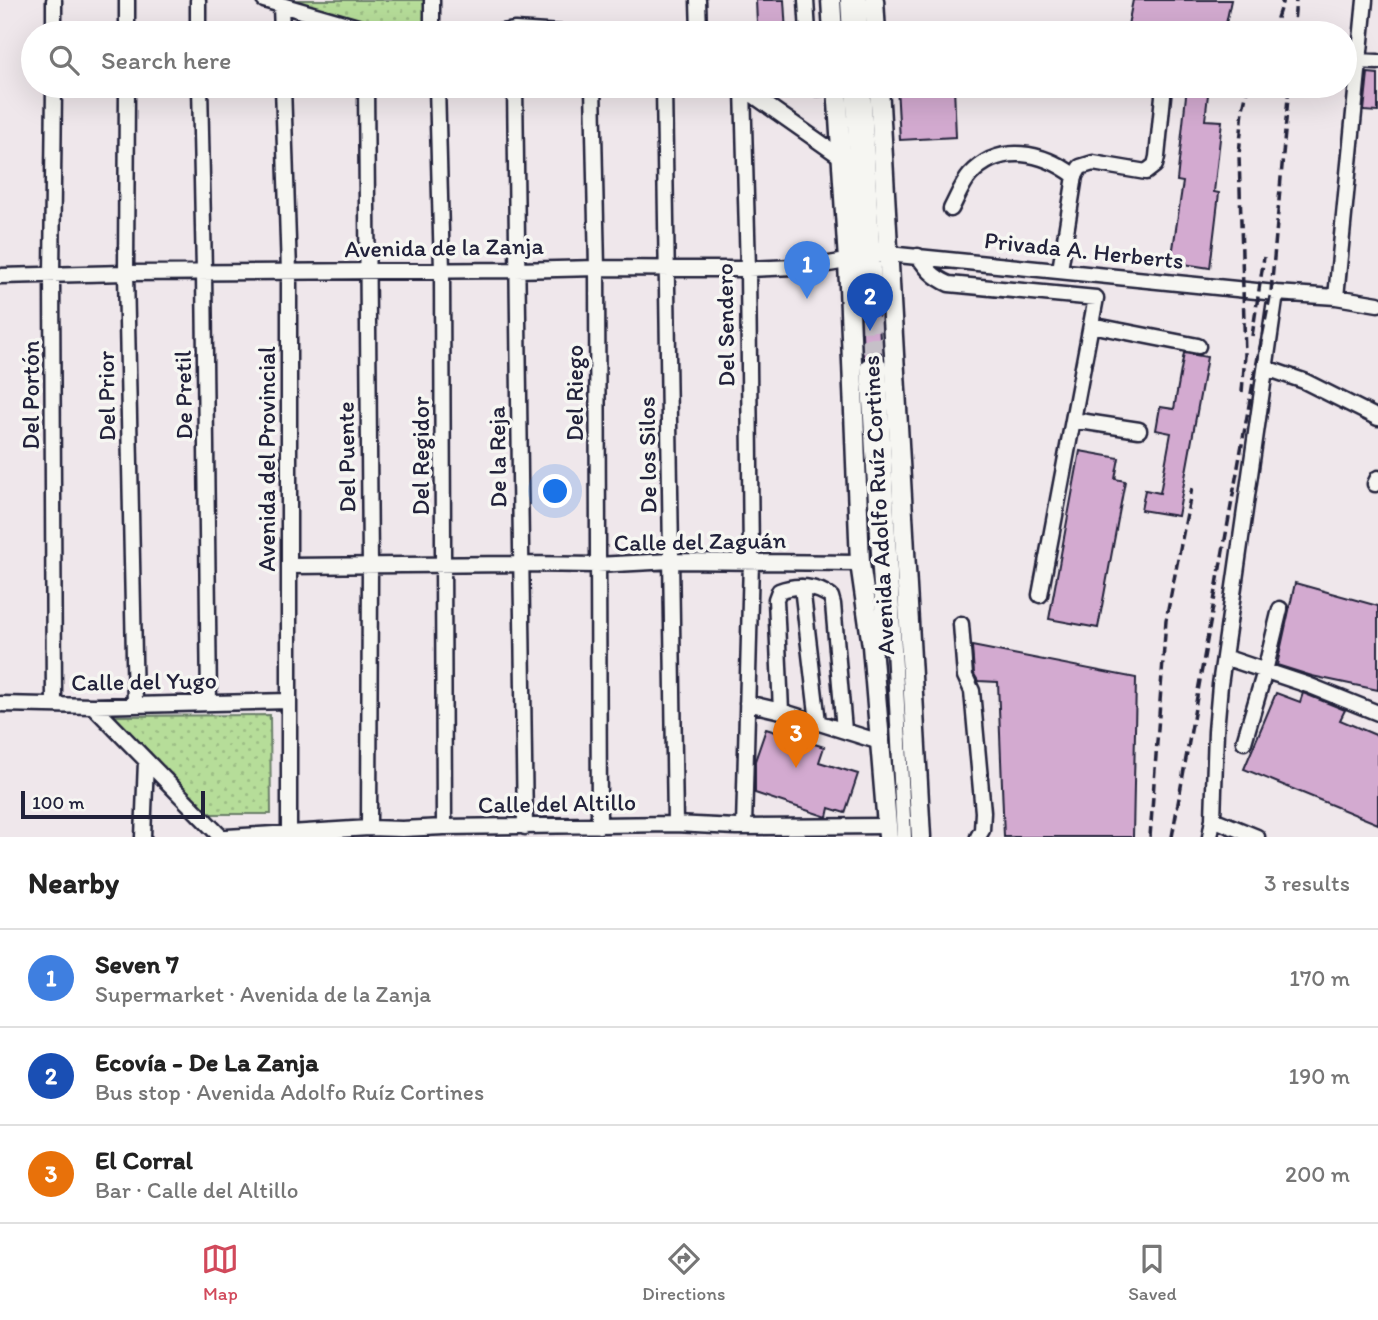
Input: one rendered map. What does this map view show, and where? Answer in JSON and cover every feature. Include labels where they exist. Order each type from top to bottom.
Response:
[{"type":"main road","points":[[831,0],[832,21]]},
{"type":"main road","points":[[874,0],[875,21]]},
{"type":"main road","name":"Avenida Adolfo Ruíz Cortines","points":[[842,98],[841,157],[868,258],[906,554],[920,837]]},
{"type":"main road","name":"Avenida Adolfo Ruíz Cortines","points":[[877,98],[868,258],[860,563],[872,646],[880,742],[892,835]]},
{"type":"street","points":[[54,0],[54,21]]},
{"type":"street","points":[[127,0],[127,21]]},
{"type":"street","points":[[198,0],[198,21]]},
{"type":"street","points":[[264,0],[332,21]]},
{"type":"street","points":[[432,0],[432,21]]},
{"type":"street","points":[[698,0],[699,21]]},
{"type":"street","points":[[806,0],[807,21]]},
{"type":"street","points":[[848,0],[849,21]]},
{"type":"street","points":[[859,0],[860,21]]},
{"type":"street","points":[[1357,82],[1366,0]]},
{"type":"street","points":[[281,6],[282,21]]},
{"type":"street","points":[[1359,61],[1378,62]]},
{"type":"street","name":"Del Portón","points":[[54,98],[54,705]]},
{"type":"street","name":"Del Prior","points":[[127,98],[126,273],[135,705]]},
{"type":"street","name":"De Pretil","points":[[200,98],[209,703]]},
{"type":"street","name":"Avenida del Provincial","points":[[283,98],[289,272],[289,835]]},
{"type":"street","name":"Del Puente","points":[[366,98],[369,828]]},
{"type":"street","name":"Del Regidor","points":[[438,98],[442,270],[444,827]]},
{"type":"street","name":"De la Reja","points":[[516,98],[516,270],[523,564],[525,827]]},
{"type":"street","name":"Del Riego","points":[[593,98],[597,268],[599,826]]},
{"type":"street","name":"De los Silos","points":[[664,98],[675,824]]},
{"type":"street","name":"Del Sendero","points":[[739,831],[747,703],[751,561],[748,269],[742,98]]},
{"type":"street","points":[[758,98],[841,157]]},
{"type":"street","points":[[844,98],[868,258]]},
{"type":"street","points":[[863,98],[869,296]]},
{"type":"street","points":[[1059,270],[1075,176],[1080,167],[1093,163],[1146,172],[1155,165],[1163,98]]},
{"type":"street","points":[[1336,297],[1355,98]]},
{"type":"street","points":[[951,209],[968,177],[983,163],[1010,153],[1046,158],[1075,176]]},
{"type":"street","points":[[918,256],[929,273],[949,284],[1096,298]]},
{"type":"street","name":"Privada A. Herberts","points":[[868,258],[918,256],[1336,297],[1378,304]]},
{"type":"street","name":"Avenida de la Zanja","points":[[0,276],[597,268],[748,269],[817,266],[868,258]]},
{"type":"street","points":[[1040,595],[1100,275]]},
{"type":"street","points":[[1210,837],[1216,731],[1224,657],[1276,293]]},
{"type":"street","points":[[1091,325],[1198,346]]},
{"type":"street","points":[[873,365],[892,835]]},
{"type":"street","points":[[1266,368],[1304,381],[1378,418]]},
{"type":"street","points":[[1073,420],[1139,430]]},
{"type":"street","name":"Calle del Zaguán","points":[[289,566],[597,565],[671,561],[860,563]]},
{"type":"street","points":[[781,711],[776,599],[779,591],[787,587],[822,590],[831,597],[844,730]]},
{"type":"street","points":[[802,587],[818,722]]},
{"type":"street","points":[[1244,742],[1280,609]]},
{"type":"street","points":[[961,624],[965,676],[972,691],[983,812],[982,830],[978,837]]},
{"type":"street","points":[[1224,657],[1308,685],[1378,713]]},
{"type":"street","name":"Calle del Yugo","points":[[0,704],[93,706],[289,701]]},
{"type":"street","points":[[747,703],[880,742]]},
{"type":"street","points":[[93,706],[221,837]]},
{"type":"street","points":[[143,837],[146,761]]},
{"type":"street","points":[[1213,819],[1257,837]]},
{"type":"street","name":"Calle del Altillo","points":[[227,837],[369,828],[402,833],[444,827],[675,824],[739,831],[892,835]]},
{"type":"green space","points":[[293,0],[428,0],[428,21],[359,21]]},
{"type":"green space","points":[[270,715],[271,814],[206,814],[112,716]]},
{"type":"building","points":[[756,0],[784,0],[785,21],[757,21]]},
{"type":"building","points":[[1133,0],[1231,0],[1227,21],[1129,21]]},
{"type":"building","points":[[1368,73],[1378,74],[1378,112],[1364,111]]},
{"type":"building","points":[[898,98],[954,98],[956,137],[900,140]]},
{"type":"building","points":[[1186,98],[1208,98],[1205,120],[1222,121],[1214,192],[1219,193],[1210,268],[1171,262],[1183,182],[1177,181]]},
{"type":"building","points":[[878,305],[881,356],[863,358],[861,306]]},
{"type":"building","points":[[1184,353],[1207,357],[1178,516],[1141,510],[1145,490],[1160,493],[1171,433],[1156,430],[1160,407],[1174,409]]},
{"type":"building","points":[[1080,451],[1119,458],[1115,479],[1125,481],[1098,628],[1049,619]]},
{"type":"building","points":[[1295,583],[1378,606],[1378,690],[1312,676],[1277,665]]},
{"type":"building","points":[[972,646],[1136,678],[1133,837],[1004,837],[998,682],[978,681],[974,674]]},
{"type":"building","points":[[1276,693],[1300,702],[1303,693],[1345,710],[1340,720],[1378,736],[1378,824],[1244,769]]},
{"type":"building","points":[[766,729],[824,747],[819,762],[858,774],[845,813],[829,808],[827,817],[755,793],[755,761]]},
{"type":"tunnel","points":[[875,296],[879,365]]},
{"type":"tunnel","points":[[864,297],[868,366]]},
{"type":"railway","points":[[1276,21],[1283,0]]},
{"type":"railway","points":[[1294,21],[1296,0]]},
{"type":"railway","points":[[1242,392],[1245,355],[1239,155],[1245,98]]},
{"type":"railway","points":[[1172,837],[1271,292],[1288,98]]},
{"type":"railway","points":[[1252,336],[1264,257]]},
{"type":"railway","points":[[1150,837],[1166,620],[1192,488]]},
{"type":"place","name":"Seven 7","points":[[807,299]]},
{"type":"place","name":"Ecovía - De La Zanja","points":[[870,331]]},
{"type":"place","name":"El Corral","points":[[796,768]]}]
